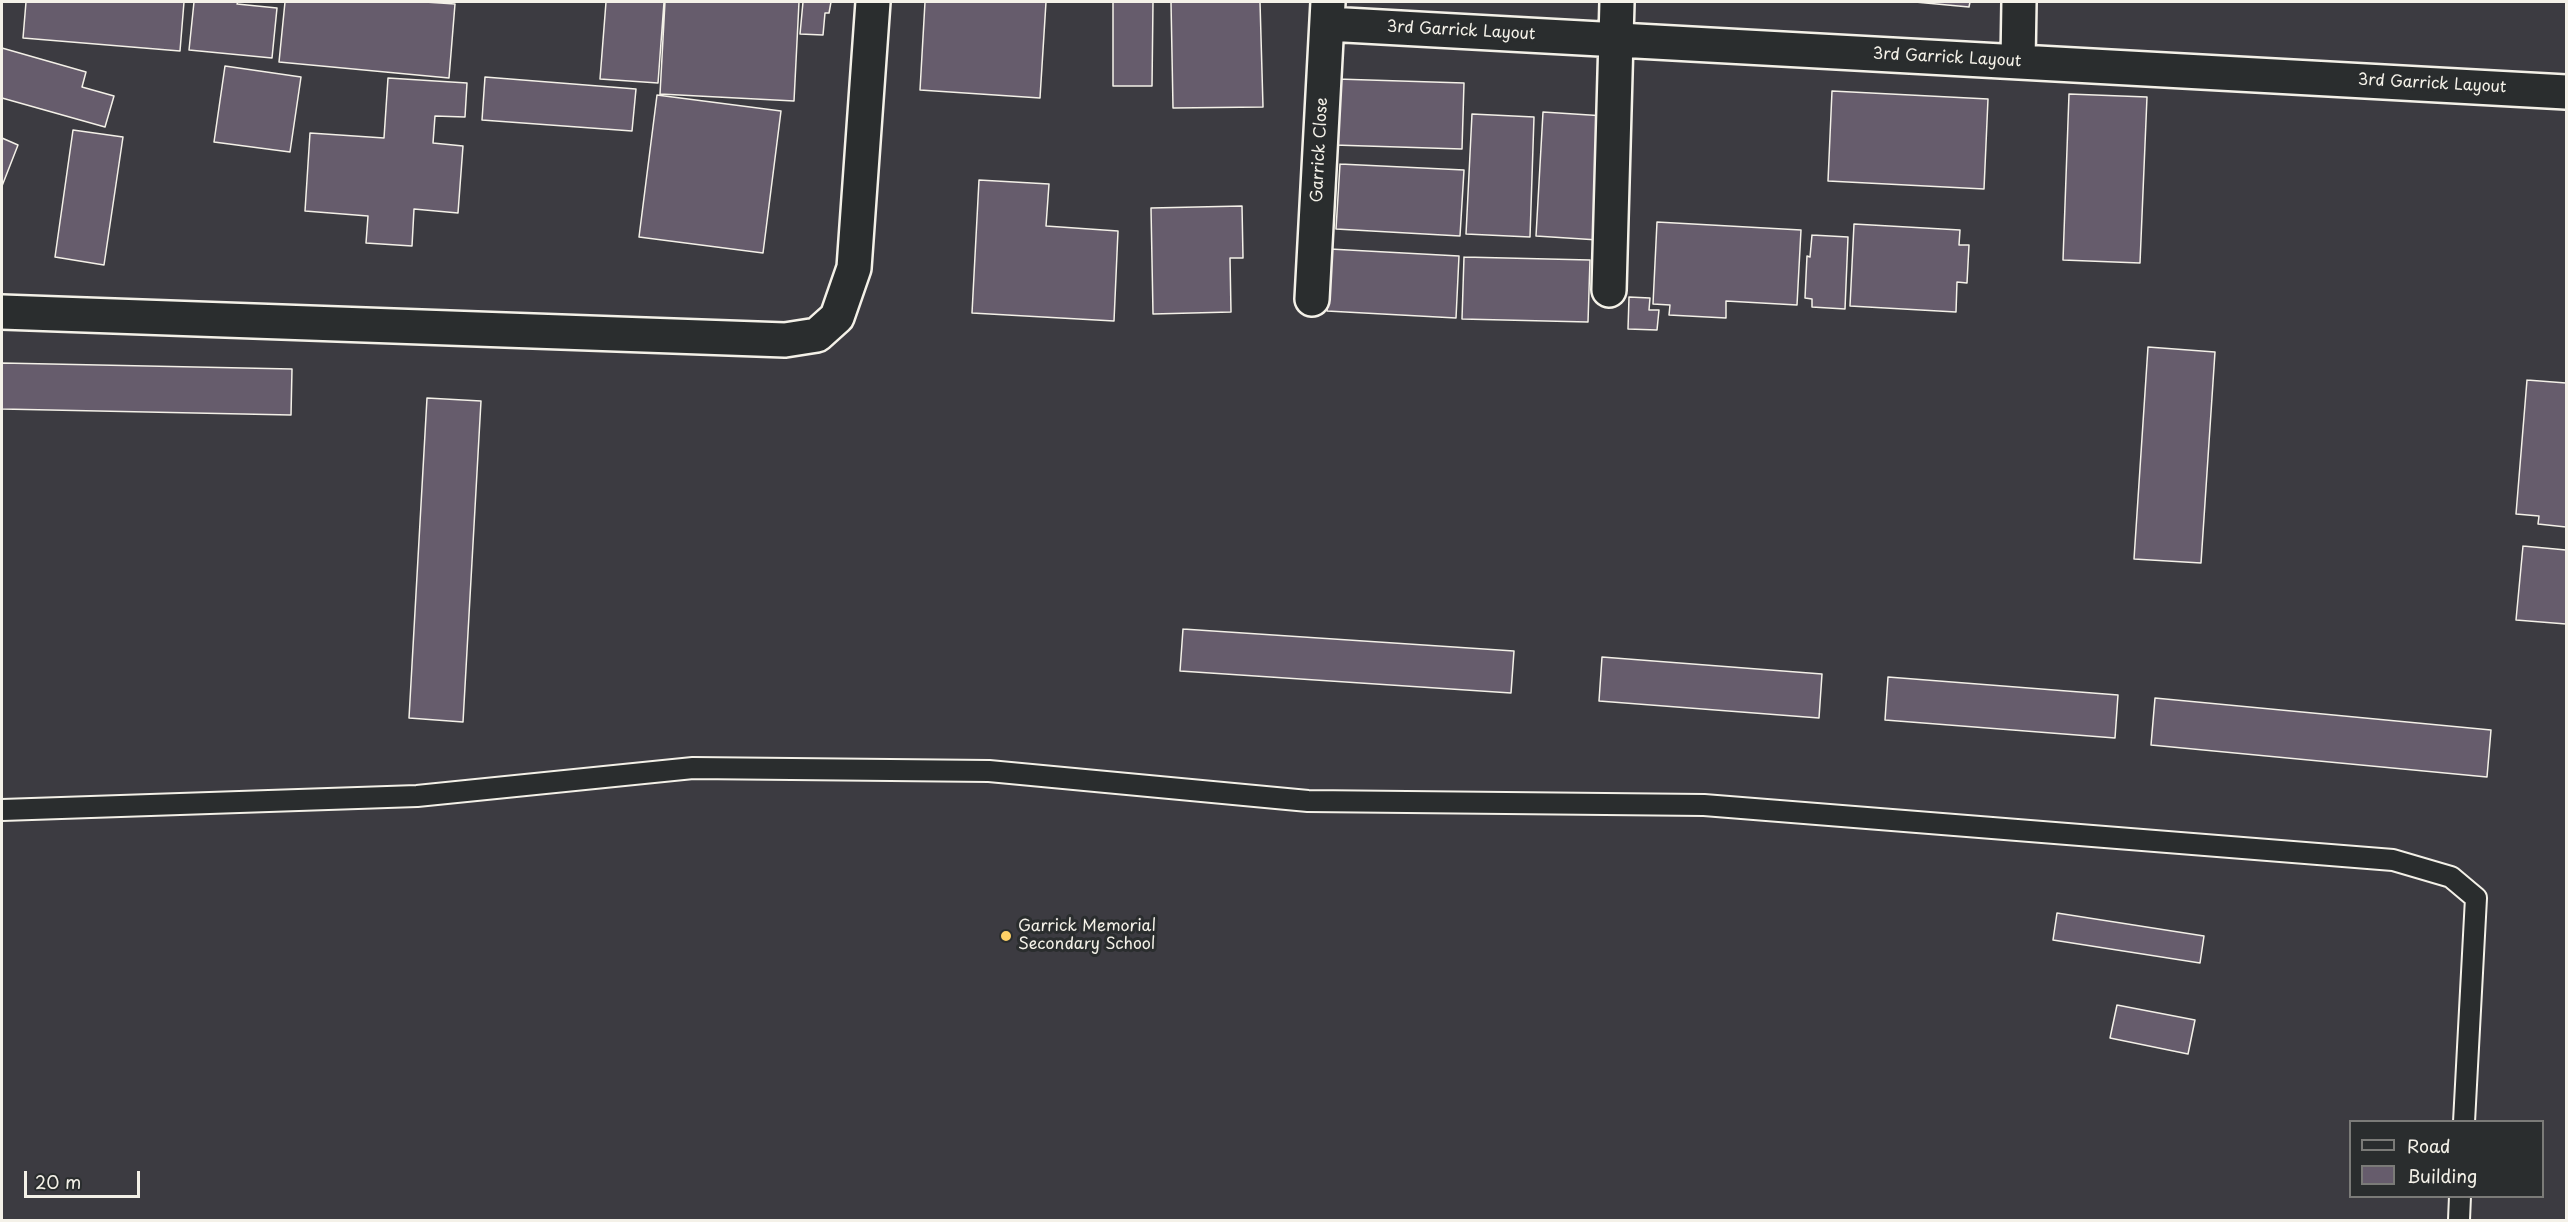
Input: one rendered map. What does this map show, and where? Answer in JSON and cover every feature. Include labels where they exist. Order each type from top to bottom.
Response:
[{"type":"street","points":[[2,312],[773,339],[817,335],[837,317],[854,268],[873,2]]},
{"type":"street","points":[[1609,290],[1617,2]]},
{"type":"street","points":[[2018,62],[2019,2]]},
{"type":"street","name":"3rd Garrick Layout","points":[[1327,13],[1616,39],[2566,92]]},
{"type":"street","name":"Garrick Close","points":[[1312,299],[1327,13]]},
{"type":"lane","points":[[2,810],[417,796],[693,768],[988,771],[1308,801],[1704,805],[2393,860],[2451,877],[2476,898],[2464,1120]]},
{"type":"lane","points":[[2459,1221],[2460,1198]]},
{"type":"building","points":[[26,2],[184,2],[180,51],[23,38]]},
{"type":"building","points":[[194,2],[238,2],[237,4],[277,8],[272,58],[189,50]]},
{"type":"building","points":[[285,2],[455,4],[449,78],[279,62]]},
{"type":"building","points":[[606,2],[664,2],[658,83],[600,79]]},
{"type":"building","points":[[665,2],[799,2],[794,101],[660,94]]},
{"type":"building","points":[[803,2],[831,2],[829,13],[825,13],[823,35],[800,34]]},
{"type":"building","points":[[925,2],[1046,2],[1040,98],[920,90]]},
{"type":"building","points":[[1113,2],[1153,2],[1152,86],[1113,86]]},
{"type":"building","points":[[1171,2],[1260,2],[1263,107],[1173,108]]},
{"type":"building","points":[[1915,2],[1970,2],[1969,7]]},
{"type":"building","points":[[2,48],[86,72],[82,87],[114,96],[105,127],[2,98]]},
{"type":"building","points":[[225,66],[301,77],[290,152],[214,142]]},
{"type":"building","points":[[485,77],[636,89],[632,131],[482,120]]},
{"type":"building","points":[[388,78],[467,83],[465,117],[435,116],[433,143],[463,146],[458,213],[414,209],[412,246],[366,243],[368,216],[305,211],[310,133],[384,138]]},
{"type":"building","points":[[1337,79],[1464,83],[1462,149],[1334,145]]},
{"type":"building","points":[[1832,91],[1988,99],[1984,189],[1828,181]]},
{"type":"building","points":[[2069,94],[2147,97],[2140,263],[2063,260]]},
{"type":"building","points":[[657,95],[781,111],[763,253],[639,237]]},
{"type":"building","points":[[1543,112],[1605,116],[1598,240],[1536,236]]},
{"type":"building","points":[[1472,114],[1534,117],[1530,237],[1466,234]]},
{"type":"building","points":[[73,130],[123,137],[104,265],[55,257]]},
{"type":"building","points":[[2,138],[18,145],[2,186]]},
{"type":"building","points":[[1340,164],[1464,170],[1460,236],[1336,229]]},
{"type":"building","points":[[979,180],[1049,184],[1046,226],[1118,231],[1114,321],[972,313]]},
{"type":"building","points":[[1242,206],[1243,258],[1230,258],[1231,312],[1153,314],[1151,208]]},
{"type":"building","points":[[1657,222],[1801,230],[1797,305],[1726,301],[1726,318],[1669,315],[1670,305],[1653,304]]},
{"type":"building","points":[[1854,224],[1960,230],[1959,245],[1969,245],[1967,283],[1957,282],[1956,312],[1850,306]]},
{"type":"building","points":[[1812,235],[1848,237],[1845,309],[1812,307],[1812,299],[1805,298],[1807,256],[1810,257]]},
{"type":"building","points":[[1330,249],[1459,256],[1456,318],[1327,311]]},
{"type":"building","points":[[1464,257],[1590,260],[1588,322],[1462,319]]},
{"type":"building","points":[[1629,297],[1650,298],[1649,310],[1659,310],[1657,330],[1628,329]]},
{"type":"building","points":[[2148,347],[2215,352],[2201,563],[2134,559]]},
{"type":"building","points":[[2,363],[292,369],[291,415],[2,409]]},
{"type":"building","points":[[2527,380],[2566,383],[2566,527],[2538,524],[2539,516],[2516,514]]},
{"type":"building","points":[[427,398],[481,401],[463,722],[409,718]]},
{"type":"building","points":[[2523,546],[2566,550],[2566,624],[2516,620]]},
{"type":"building","points":[[1183,629],[1514,651],[1511,693],[1180,671]]},
{"type":"building","points":[[1602,657],[1822,674],[1819,718],[1599,701]]},
{"type":"building","points":[[1888,677],[2118,695],[2115,738],[1885,720]]},
{"type":"building","points":[[2155,698],[2491,730],[2487,777],[2151,745]]},
{"type":"building","points":[[2057,913],[2204,936],[2200,963],[2053,940]]},
{"type":"building","points":[[2117,1005],[2195,1020],[2188,1054],[2110,1038]]},
{"type":"place","name":"Garrick Memorial Secondary School","points":[[1006,936]]}]
